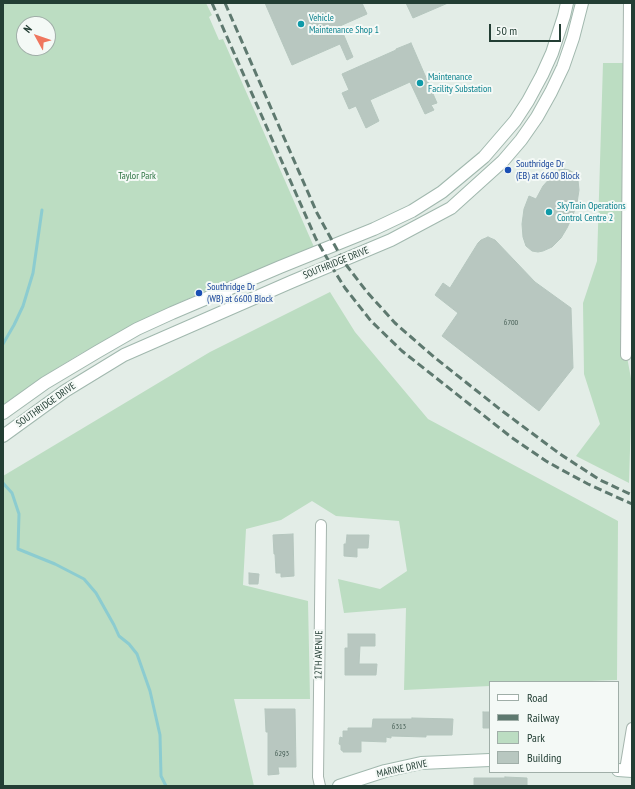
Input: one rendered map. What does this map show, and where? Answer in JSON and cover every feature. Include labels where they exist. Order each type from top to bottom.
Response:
[{"type":"main road","name":"SOUTHRIDGE DRIVE","points":[[3,412],[45,383],[138,330],[172,313],[272,270],[374,229],[412,211],[442,192],[484,157],[515,121],[528,101],[552,53],[567,3]]},
{"type":"main road","name":"SOUTHRIDGE DRIVE","points":[[3,436],[65,391],[124,355],[391,240],[450,208],[503,161],[521,140],[537,117],[563,67],[574,38],[582,3]]},
{"type":"main road","points":[[480,182],[484,157]]},
{"type":"main road","name":"MARINE DRIVE","points":[[339,786],[385,771],[421,763],[489,760]]},
{"type":"street","points":[[626,355],[630,120],[629,3]]},
{"type":"street","name":"12TH AVENUE","points":[[320,786],[318,777],[321,525]]},
{"type":"street","points":[[625,771],[632,728]]},
{"type":"green space","name":"Taylor Park","points":[[3,3],[206,3],[212,15],[209,17],[219,40],[223,39],[314,247],[172,306],[80,354],[41,378],[3,405]]},
{"type":"green space","points":[[603,63],[628,63],[623,335],[632,384],[629,483],[576,456],[600,424],[584,374],[583,303],[597,261]]},
{"type":"green space","points":[[330,292],[355,332],[428,419],[618,521],[617,680],[489,681],[489,686],[404,690],[406,608],[344,613],[338,579],[380,589],[407,571],[399,521],[336,516],[312,501],[281,520],[246,529],[243,585],[308,601],[310,699],[234,699],[254,786],[3,786],[3,476],[210,352]]},
{"type":"building","name":"Vehicle Maintenance Shop 1","points":[[265,3],[362,3],[367,14],[340,26],[353,57],[347,60],[340,44],[292,65]]},
{"type":"building","points":[[406,3],[448,3],[413,18]]},
{"type":"building","points":[[411,43],[437,103],[431,105],[434,110],[425,114],[410,82],[370,100],[379,121],[366,128],[356,106],[349,109],[342,93],[349,90],[342,74]]},
{"type":"building","name":"SkyTrain Operations Control Centre 2","points":[[564,169],[574,173],[578,180],[579,190],[573,215],[561,238],[552,247],[538,252],[532,251],[526,246],[523,237],[522,224],[524,209],[529,196],[536,199],[543,186],[552,176],[558,170]]},
{"type":"building","points":[[488,237],[495,240],[535,282],[571,308],[573,368],[539,411],[442,336],[458,313],[435,295],[443,283],[450,288],[478,243]]},
{"type":"building","points":[[293,534],[294,576],[281,577],[281,573],[276,573],[273,535]]},
{"type":"building","points":[[347,535],[369,535],[368,548],[357,548],[357,557],[344,556],[344,544],[346,544]]},
{"type":"building","points":[[249,573],[259,574],[258,584],[249,584]]},
{"type":"building","points":[[348,634],[375,634],[375,646],[360,646],[359,664],[377,664],[376,675],[345,675],[345,648],[348,648]]},
{"type":"building","points":[[265,709],[295,709],[296,767],[278,767],[279,774],[268,775],[268,732],[266,732]]},
{"type":"building","points":[[483,712],[489,712],[489,728],[483,728]]},
{"type":"building","points":[[373,719],[453,719],[452,735],[426,735],[426,737],[391,736],[391,738],[386,737],[386,742],[361,741],[361,752],[343,752],[341,750],[341,745],[339,744],[340,737],[343,738],[343,731],[348,731],[348,728],[372,728]]},
{"type":"building","points":[[474,778],[527,778],[527,786],[474,786]]},
{"type":"waterway","points":[[3,344],[23,306],[33,273],[42,210]]},
{"type":"waterway","points":[[3,483],[12,493],[19,514],[18,549],[55,564],[84,579],[96,593],[119,636],[129,644],[137,654],[150,691],[160,735],[161,776],[166,786]]},
{"type":"railway","points":[[212,3],[316,239],[345,288],[371,321],[402,351],[511,437],[562,470],[588,484],[632,504]]},
{"type":"railway","points":[[225,3],[317,213],[347,266],[367,292],[395,323],[434,357],[501,410],[560,454],[600,480],[632,495]]},
{"type":"place","name":"Vehicle Maintenance Shop 1","points":[[301,24]]},
{"type":"place","name":"Maintenance Facility Substation","points":[[420,83]]},
{"type":"place","name":"Southridge Dr (EB) at 6600 Block","points":[[508,170]]},
{"type":"place","name":"SkyTrain Operations Control Centre 2","points":[[549,212]]},
{"type":"place","name":"Southridge Dr (WB) at 6600 Block","points":[[199,293]]}]
